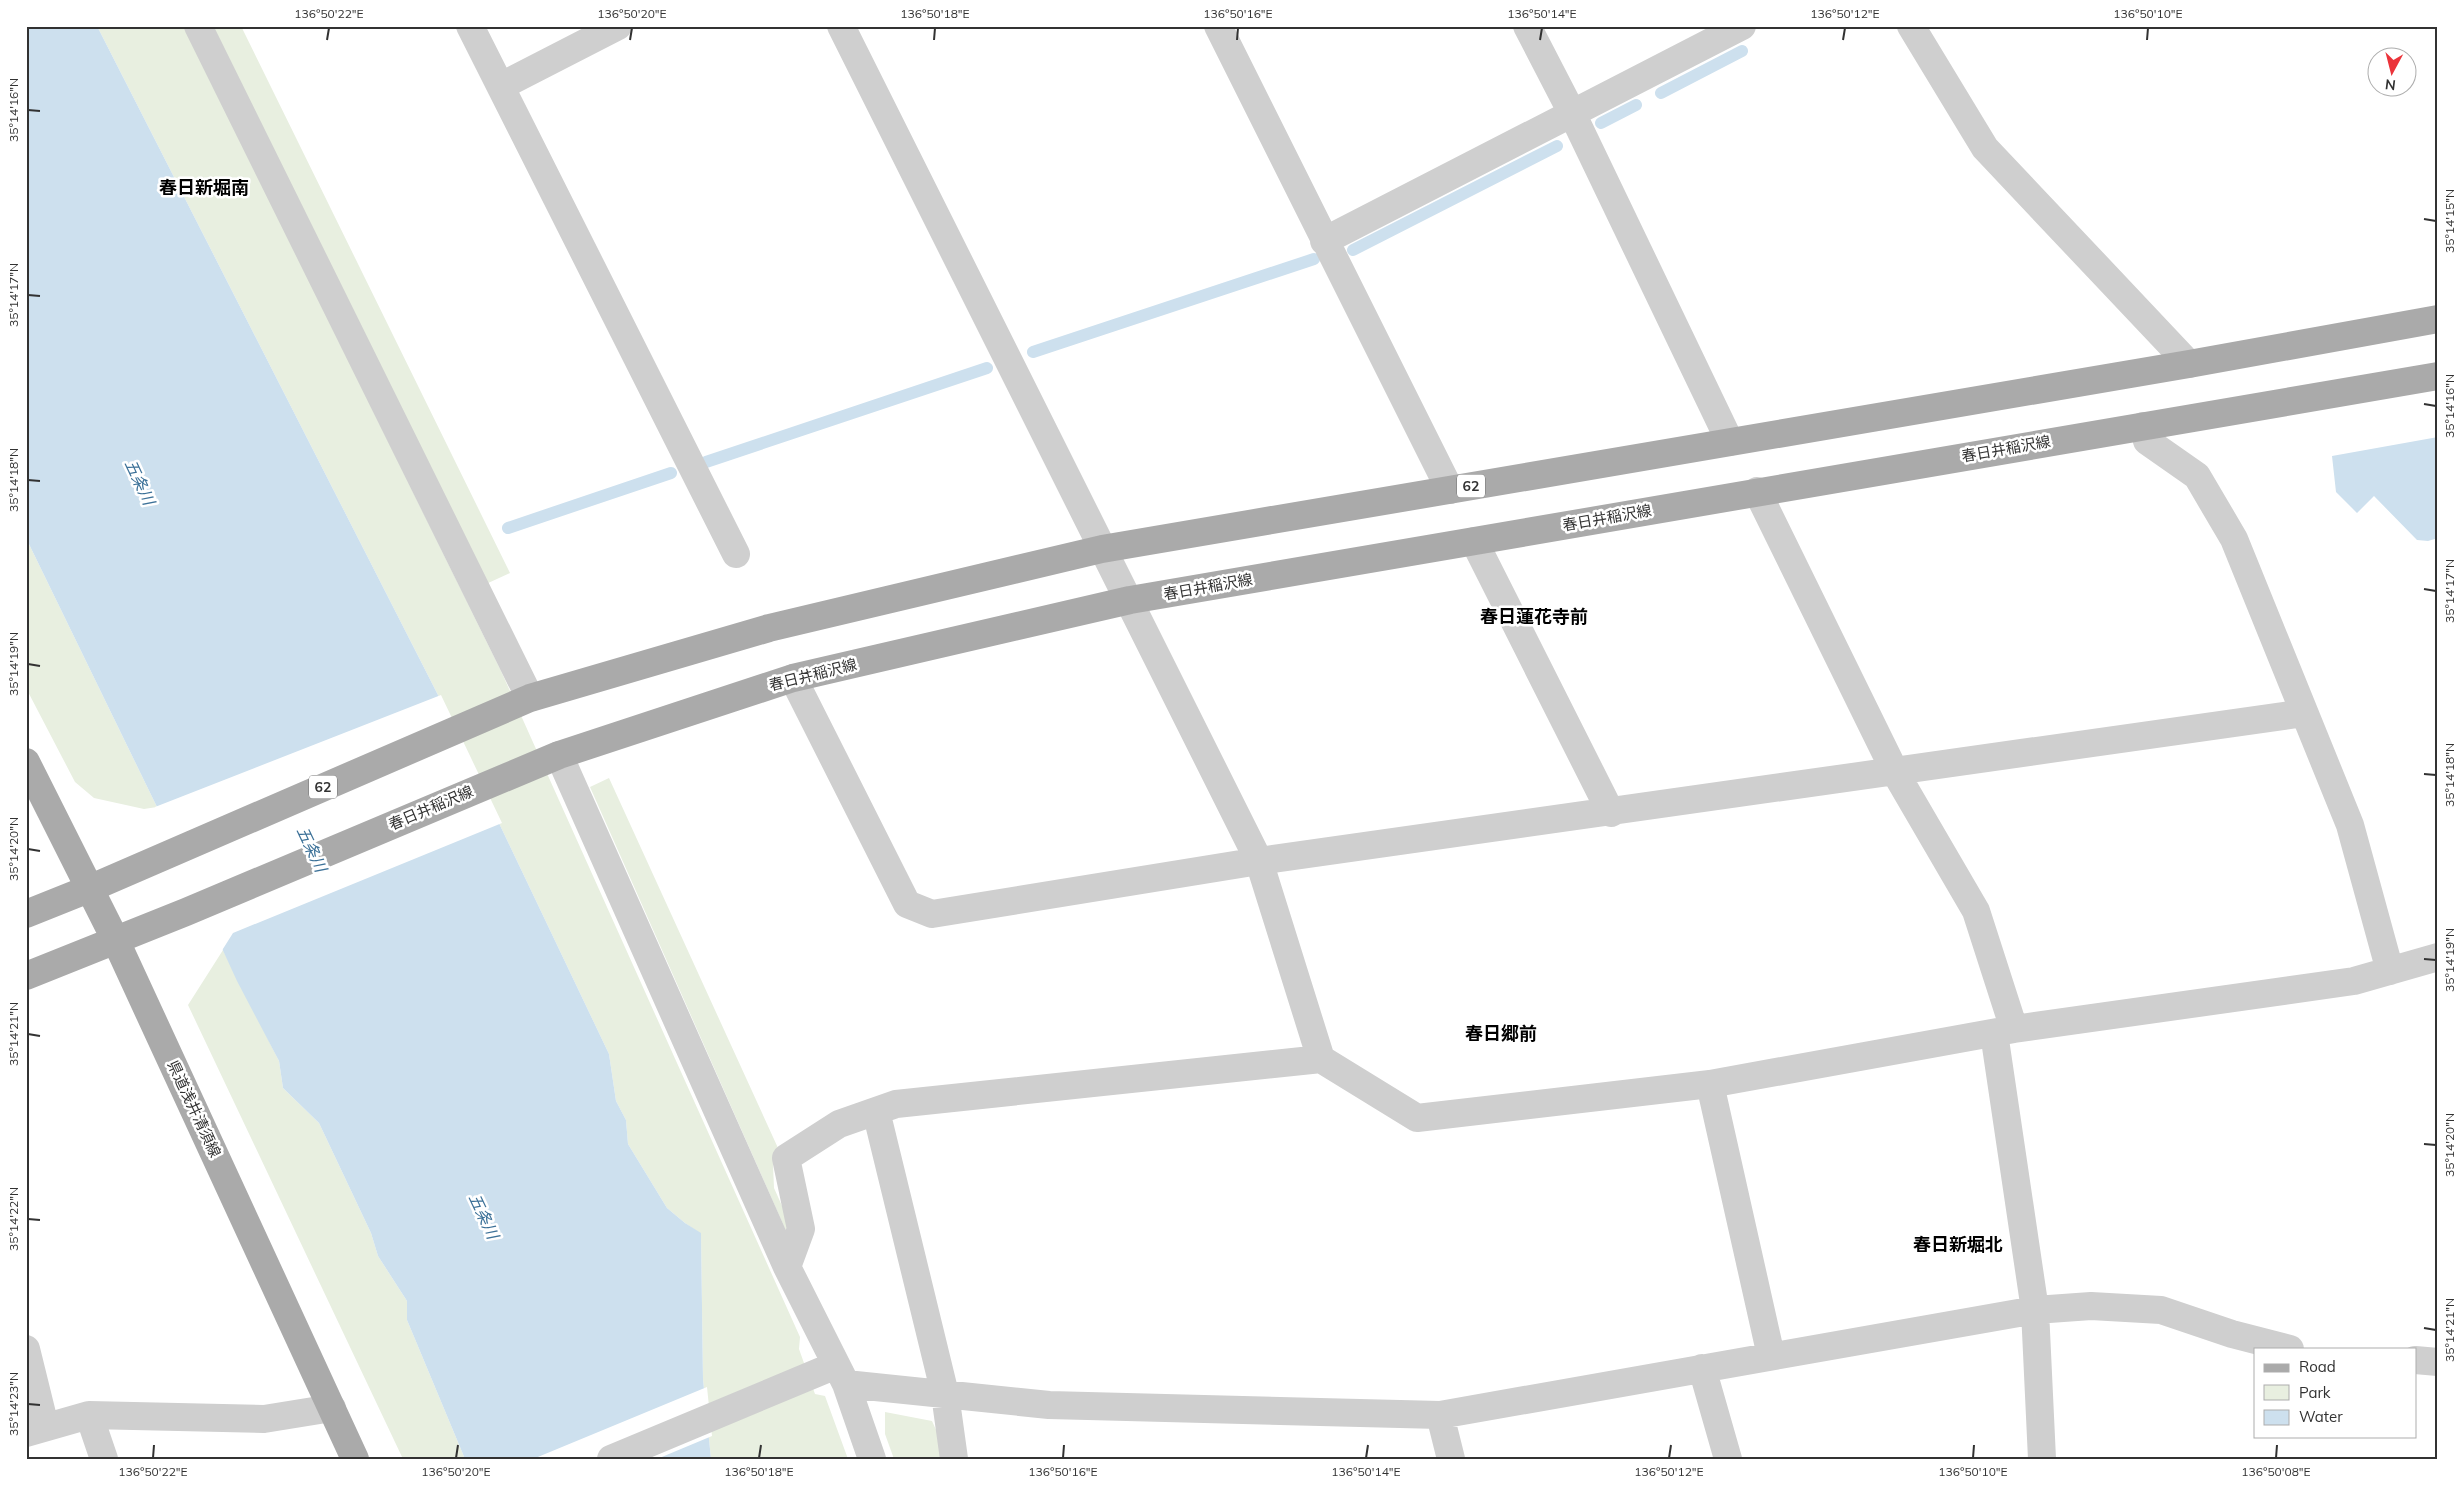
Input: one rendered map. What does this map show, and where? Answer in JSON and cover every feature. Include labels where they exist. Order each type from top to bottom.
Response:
[{"type":"main road","name":"62","points":[[26,914],[91,888],[523,701],[769,628],[1102,549],[2189,364],[2438,319]]},
{"type":"main road","name":"春日井稲沢線","points":[[26,976],[116,941],[550,758],[793,678],[1130,600],[2438,376]]},
{"type":"main road","name":"県道浅井清須線","points":[[26,762],[91,888],[355,1459]]},
{"type":"street","points":[[198,26],[523,701]]},
{"type":"street","points":[[470,26],[736,554]]},
{"type":"street","points":[[501,86],[618,26]]},
{"type":"street","points":[[841,26],[1259,861],[1321,1059]]},
{"type":"street","points":[[1218,26],[1450,490]]},
{"type":"street","points":[[1527,26],[1572,114],[1730,442]]},
{"type":"street","points":[[1324,241],[1742,26]]},
{"type":"street","points":[[1912,26],[1986,148],[2189,364]]},
{"type":"street","points":[[2143,426],[2147,441],[2197,476],[2234,539],[2350,825],[2390,971]]},
{"type":"street","points":[[1757,492],[1895,772],[1976,911],[2004,1031],[2035,1310],[2042,1459]]},
{"type":"street","points":[[1474,541],[1611,813]]},
{"type":"street","points":[[793,678],[907,904],[932,914],[1259,861],[1611,813],[2304,713]]},
{"type":"street","points":[[550,758],[787,1267],[841,1375],[872,1459]]},
{"type":"street","points":[[787,1267],[801,1229],[786,1158],[839,1124],[896,1104],[1321,1059],[1417,1118],[1710,1084],[2004,1031],[2354,981],[2438,957]]},
{"type":"street","points":[[1710,1084],[1771,1356]]},
{"type":"street","points":[[876,1111],[945,1394],[954,1459]]},
{"type":"street","points":[[611,1459],[810,1376],[841,1375],[945,1394],[1049,1405],[1440,1415],[2035,1310],[2091,1306],[2161,1310],[2232,1334],[2286,1348]]},
{"type":"street","points":[[26,1349],[36,1430],[89,1415],[264,1419],[332,1408]]},
{"type":"street","points":[[2416,1360],[2438,1362]]},
{"type":"street","points":[[1702,1368],[1728,1459]]},
{"type":"street","points":[[89,1415],[104,1459]]},
{"type":"street","points":[[1440,1415],[1451,1459]]},
{"type":"green space","points":[[97,26],[184,26],[501,671],[800,1337],[799,1349],[815,1394],[825,1396],[848,1459],[711,1459],[703,1379],[701,1234],[667,1208],[628,1144],[626,1120],[616,1101],[609,1054],[438,695]]},
{"type":"green space","points":[[210,26],[241,26],[510,573],[486,584]]},
{"type":"green space","points":[[26,538],[157,807],[144,809],[94,798],[75,782],[26,688]]},
{"type":"green space","points":[[609,778],[778,1148],[773,1165],[774,1188],[787,1217],[787,1233],[590,787]]},
{"type":"green space","points":[[223,950],[279,1061],[283,1088],[319,1123],[371,1233],[378,1256],[407,1301],[407,1320],[465,1459],[403,1459],[188,1005]]},
{"type":"green space","points":[[885,1412],[932,1421],[937,1432],[941,1459],[894,1459],[885,1434]]},
{"type":"water","name":"五条川","points":[[26,26],[97,26],[438,695],[609,1054],[616,1101],[626,1120],[628,1144],[667,1208],[701,1233],[703,1379],[711,1459],[465,1459],[407,1320],[407,1301],[378,1256],[371,1233],[319,1123],[283,1088],[279,1061],[237,981],[157,807],[26,538]]},
{"type":"water","points":[[2438,437],[2438,538],[2428,541],[2417,540],[2374,496],[2357,513],[2336,492],[2332,456]]},
{"type":"pier","points":[[441,695],[502,823],[233,933],[221,952],[155,807]]},
{"type":"pier","points":[[707,1387],[712,1436],[657,1459],[533,1459]]},
{"type":"waterway","points":[[1661,93],[1742,51]]},
{"type":"waterway","points":[[1601,123],[1636,105]]},
{"type":"waterway","points":[[1353,250],[1557,146]]},
{"type":"waterway","points":[[1033,352],[1314,259]]},
{"type":"waterway","points":[[706,462],[987,368]]},
{"type":"waterway","points":[[508,528],[671,473]]},
{"type":"district","name":"春日新堀南","points":[[204,188]]},
{"type":"district","name":"春日蓮花寺前","points":[[1534,617]]},
{"type":"district","name":"春日郷前","points":[[1501,1034]]},
{"type":"district","name":"春日新堀北","points":[[1958,1245]]}]
